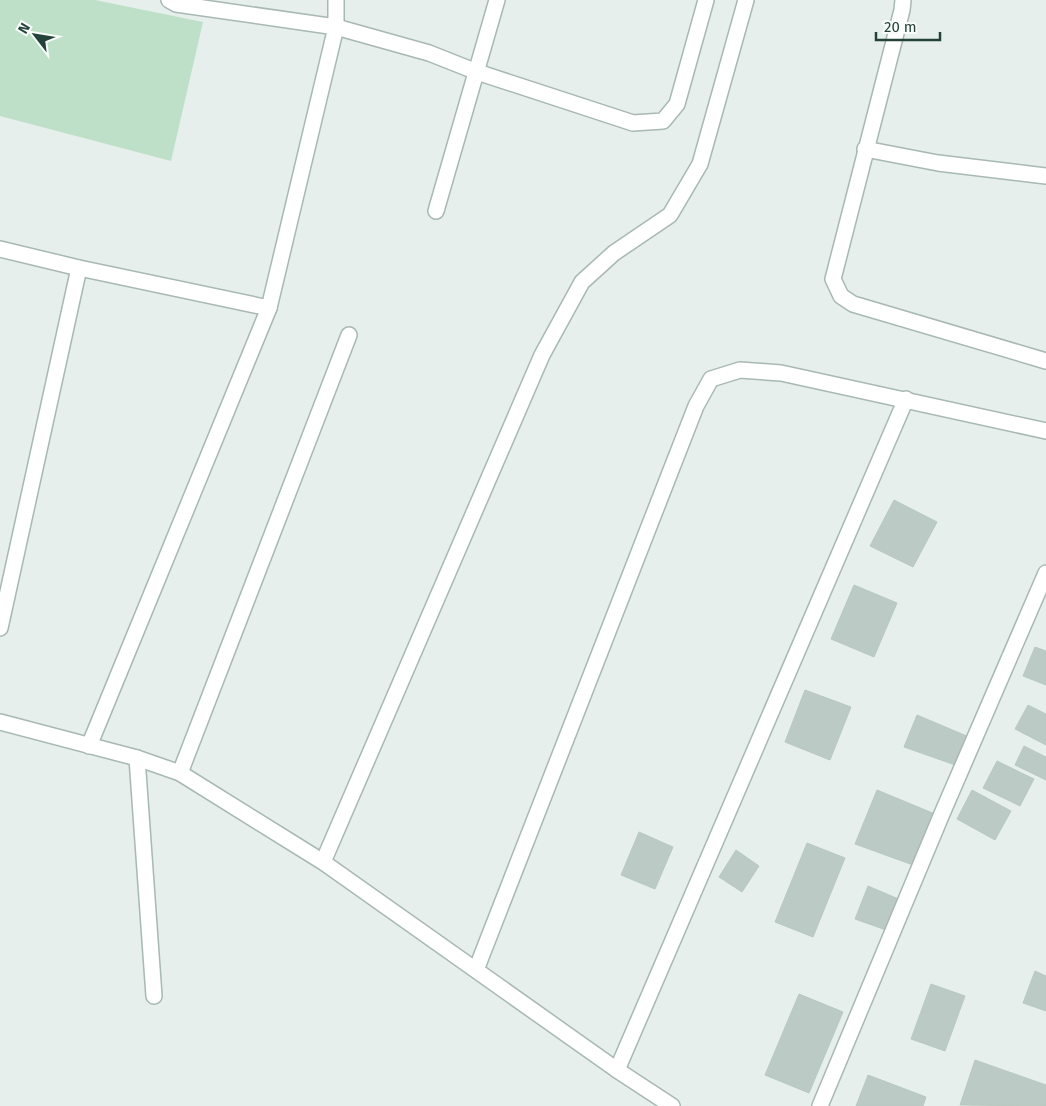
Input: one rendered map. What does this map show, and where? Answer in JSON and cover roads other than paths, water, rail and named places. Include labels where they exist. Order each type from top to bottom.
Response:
[{"type":"street","points":[[169,0],[176,4],[336,27],[429,53],[476,72],[633,123],[663,121],[677,104],[706,0]]},
{"type":"street","points":[[88,746],[269,308],[336,27],[336,0]]},
{"type":"street","points":[[436,211],[497,0]]},
{"type":"street","points":[[323,862],[542,355],[582,282],[614,253],[670,215],[700,164],[746,0]]},
{"type":"street","points":[[903,0],[833,279],[841,296],[853,304],[1046,361]]},
{"type":"street","points":[[865,149],[938,163],[1046,176]]},
{"type":"street","points":[[0,249],[79,268],[269,308]]},
{"type":"street","points":[[0,628],[79,268]]},
{"type":"street","points":[[180,773],[349,335]]},
{"type":"street","points":[[476,970],[696,406],[711,379],[740,370],[781,373],[906,399],[1046,432]]},
{"type":"street","points":[[617,1070],[906,399]]},
{"type":"street","points":[[820,1106],[941,816],[1046,574]]},
{"type":"street","points":[[0,722],[137,758],[180,773],[323,862],[617,1070],[672,1106]]},
{"type":"street","points":[[137,758],[154,996]]}]
